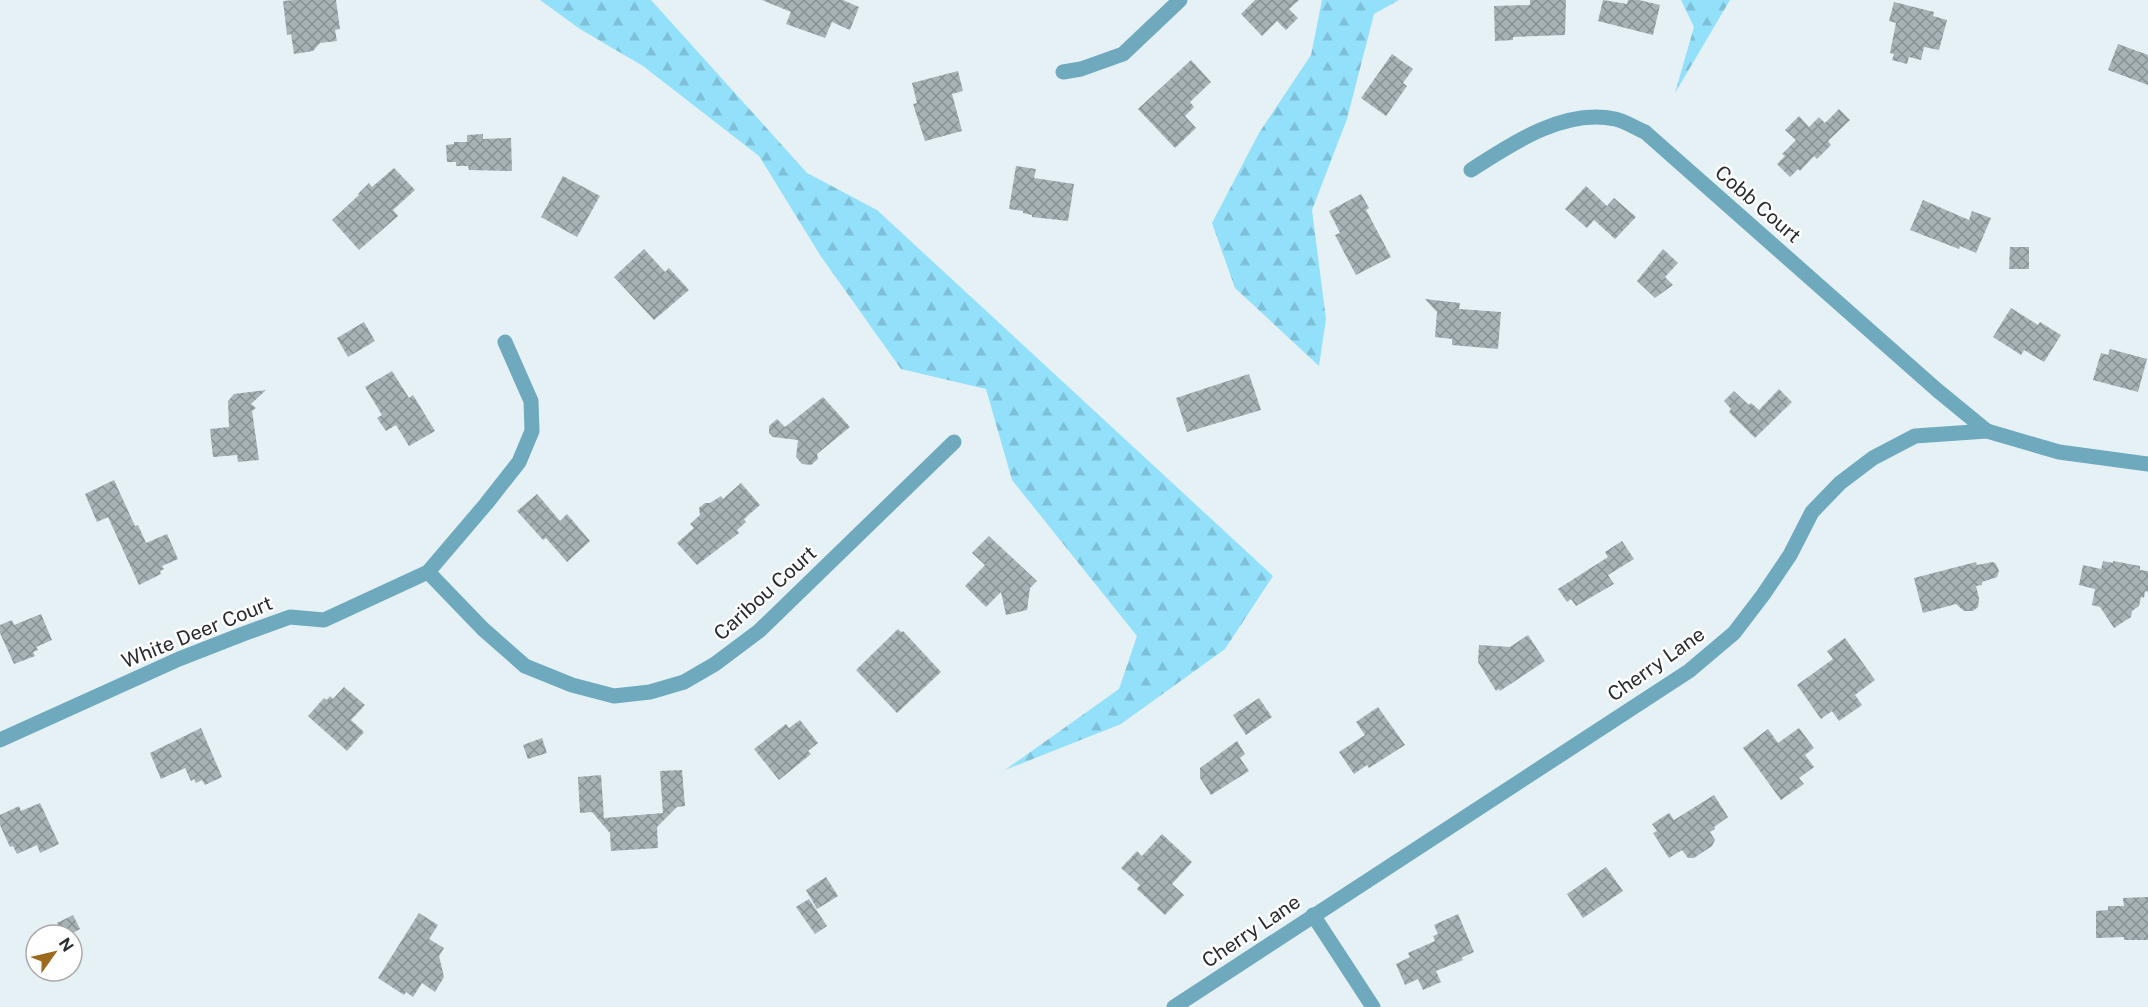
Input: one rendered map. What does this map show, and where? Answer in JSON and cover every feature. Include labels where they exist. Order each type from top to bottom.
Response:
[{"type":"street","points":[[1063,72],[1081,69],[1123,54],[1180,0]]},
{"type":"street","name":"Cobb Court","points":[[1471,170],[1518,140],[1554,124],[1591,118],[1616,119],[1645,132],[1937,390],[1987,431]]},
{"type":"street","name":"White Deer Court","points":[[0,740],[179,659],[290,617],[324,620],[428,572],[519,462],[532,431],[531,402],[505,342]]},
{"type":"street","name":"Cherry Lane","points":[[1174,1007],[1689,671],[1734,633],[1784,563],[1812,513],[1840,483],[1873,458],[1915,436],[1987,431],[2059,452],[2148,465]]},
{"type":"street","name":"Caribou Court","points":[[428,572],[483,629],[525,666],[572,685],[614,696],[650,692],[684,682],[715,664],[759,631],[954,442]]},
{"type":"street","points":[[1313,915],[1373,1007]]},
{"type":"green space","points":[[540,0],[651,0],[807,173],[877,210],[1273,576],[1225,649],[1121,724],[1005,770],[1119,689],[1137,636],[1012,480],[986,389],[901,369],[820,255],[759,156],[643,66],[580,29]]},
{"type":"green space","points":[[1322,0],[1399,0],[1374,14],[1347,119],[1312,210],[1326,319],[1319,366],[1235,288],[1212,223],[1259,133],[1311,55]]},
{"type":"green space","points":[[1681,0],[1730,0],[1675,93],[1694,27]]},
{"type":"building","points":[[336,0],[340,29],[335,30],[337,41],[320,43],[313,51],[294,54],[291,34],[287,35],[283,1]]},
{"type":"building","points":[[762,0],[843,0],[859,7],[850,30],[832,22],[825,38],[786,24],[791,12]]},
{"type":"building","points":[[1255,0],[1299,0],[1289,9],[1298,18],[1286,30],[1277,21],[1262,36],[1241,14]]},
{"type":"building","points":[[1530,0],[1566,0],[1565,35],[1513,37],[1513,40],[1495,41],[1494,6],[1530,5]]},
{"type":"building","points":[[1603,0],[1627,4],[1628,0],[1639,0],[1660,5],[1653,35],[1598,21]]},
{"type":"building","points":[[1894,2],[1934,12],[1933,16],[1947,20],[1939,50],[1924,47],[1921,60],[1909,57],[1907,64],[1892,60],[1894,54],[1890,53],[1896,23],[1889,21]]},
{"type":"building","points":[[2118,44],[2148,55],[2148,85],[2108,70]]},
{"type":"building","points":[[1392,54],[1413,69],[1403,83],[1407,86],[1386,116],[1361,98]]},
{"type":"building","points":[[1191,60],[1211,82],[1190,102],[1194,107],[1185,116],[1196,128],[1175,148],[1138,109]]},
{"type":"building","points":[[958,71],[963,91],[952,94],[962,131],[925,141],[913,104],[917,103],[912,83]]},
{"type":"building","points":[[1839,109],[1850,120],[1828,141],[1831,145],[1817,159],[1814,156],[1800,171],[1798,169],[1790,177],[1777,164],[1785,156],[1782,154],[1796,140],[1785,130],[1799,116],[1809,127],[1819,117],[1825,123]]},
{"type":"building","points":[[483,134],[483,139],[511,138],[512,171],[469,170],[468,166],[456,166],[456,162],[447,162],[446,145],[454,144],[454,142],[467,142],[467,135]]},
{"type":"building","points":[[1016,166],[1036,169],[1034,178],[1074,184],[1068,221],[1032,217],[1023,211],[1009,209]]},
{"type":"building","points":[[394,168],[415,190],[393,210],[398,216],[359,250],[332,220],[369,183],[372,187]]},
{"type":"building","points":[[563,176],[600,196],[577,237],[541,217]]},
{"type":"building","points":[[1586,186],[1607,206],[1614,198],[1636,217],[1615,239],[1594,220],[1587,228],[1565,209]]},
{"type":"building","points":[[1361,194],[1369,208],[1366,210],[1391,257],[1356,275],[1335,235],[1340,233],[1329,211]]},
{"type":"building","points":[[1923,200],[1969,220],[1972,211],[1991,218],[1976,253],[1960,246],[1959,249],[1910,230]]},
{"type":"building","points":[[2010,247],[2029,247],[2029,269],[2009,269]]},
{"type":"building","points":[[644,249],[665,272],[669,268],[689,290],[654,320],[614,277]]},
{"type":"building","points":[[1663,249],[1678,263],[1665,277],[1673,285],[1655,298],[1637,281]]},
{"type":"building","points":[[1425,299],[1460,303],[1459,309],[1501,312],[1498,349],[1452,345],[1452,339],[1435,337],[1437,312]]},
{"type":"building","points":[[2011,308],[2038,325],[2040,322],[2061,335],[2044,362],[2024,350],[2021,355],[1993,337]]},
{"type":"building","points":[[364,322],[375,341],[348,357],[337,338]]},
{"type":"building","points":[[2110,349],[2147,359],[2138,392],[2093,380],[2101,353],[2108,355]]},
{"type":"building","points":[[392,371],[409,398],[413,395],[435,431],[409,446],[396,425],[386,431],[377,418],[382,415],[365,387]]},
{"type":"building","points":[[1249,374],[1261,410],[1187,432],[1176,398]]},
{"type":"building","points":[[1779,389],[1792,402],[1755,438],[1729,412],[1731,409],[1724,401],[1734,391],[1749,405],[1751,403],[1759,410]]},
{"type":"building","points":[[266,390],[251,404],[256,408],[252,411],[259,460],[238,462],[237,455],[213,457],[210,429],[229,427],[228,401],[234,394]]},
{"type":"building","points":[[823,397],[850,427],[817,454],[818,459],[811,465],[802,464],[796,457],[798,440],[773,437],[769,433],[769,426],[777,419],[785,427]]},
{"type":"building","points":[[114,480],[135,526],[138,525],[146,543],[167,534],[178,559],[162,566],[164,569],[160,571],[161,574],[139,585],[108,517],[97,522],[85,494]]},
{"type":"building","points":[[741,483],[760,505],[744,519],[746,522],[737,530],[739,533],[697,565],[677,543],[694,528],[690,524],[700,515],[699,508],[721,496],[723,499]]},
{"type":"building","points":[[537,494],[560,521],[567,514],[590,541],[567,562],[546,538],[543,540],[517,511]]},
{"type":"building","points":[[989,536],[1037,581],[1030,588],[1027,610],[1006,615],[1001,592],[986,607],[965,586],[985,565],[972,553]]},
{"type":"building","points":[[1622,541],[1634,559],[1608,575],[1614,584],[1576,606],[1571,599],[1567,602],[1558,589],[1608,557],[1605,552]]},
{"type":"building","points":[[2103,561],[2140,566],[2140,570],[2148,571],[2148,592],[2145,591],[2144,598],[2141,597],[2139,606],[2132,611],[2131,617],[2114,628],[2100,607],[2092,605],[2095,589],[2079,585],[2083,565],[2101,569]]},
{"type":"building","points":[[1976,562],[1977,565],[1993,562],[1999,571],[1997,577],[1976,586],[1979,598],[1978,607],[1973,611],[1964,611],[1956,604],[1923,613],[1914,578]]},
{"type":"building","points":[[41,614],[52,640],[36,647],[38,650],[33,652],[35,656],[14,664],[0,633],[0,625],[12,620],[14,625]]},
{"type":"building","points":[[898,629],[903,631],[941,672],[897,713],[856,670]]},
{"type":"building","points":[[1528,635],[1545,661],[1500,691],[1499,689],[1496,691],[1478,662],[1479,645],[1510,647]]},
{"type":"building","points":[[1845,638],[1875,680],[1855,695],[1862,705],[1839,721],[1832,711],[1821,719],[1797,685],[1833,659],[1827,651]]},
{"type":"building","points":[[344,687],[365,705],[351,720],[364,732],[347,751],[308,716],[324,698],[327,700],[330,696],[333,699]]},
{"type":"building","points":[[1259,698],[1272,717],[1246,735],[1233,715]]},
{"type":"building","points":[[1378,707],[1405,745],[1369,768],[1367,765],[1354,774],[1339,752],[1365,735],[1356,722]]},
{"type":"building","points":[[800,720],[818,743],[808,751],[811,754],[779,780],[754,749],[786,724],[789,728]]},
{"type":"building","points":[[201,728],[222,777],[205,785],[202,780],[196,783],[194,779],[191,781],[185,768],[161,779],[150,753]]},
{"type":"building","points":[[1799,728],[1814,748],[1805,755],[1814,767],[1799,778],[1804,784],[1781,800],[1743,748],[1768,729],[1778,743]]},
{"type":"building","points":[[542,738],[547,753],[528,759],[523,745]]},
{"type":"building","points":[[1237,741],[1245,754],[1240,758],[1249,771],[1211,795],[1200,778],[1200,768]]},
{"type":"building","points":[[682,770],[685,806],[677,807],[657,827],[658,848],[611,851],[610,833],[592,812],[580,813],[578,777],[601,775],[604,818],[663,813],[660,771]]},
{"type":"building","points":[[1714,795],[1728,817],[1710,832],[1715,840],[1712,846],[1694,858],[1688,858],[1682,850],[1669,858],[1653,833],[1657,831],[1652,824],[1669,813],[1674,820]]},
{"type":"building","points":[[40,803],[59,844],[40,853],[37,845],[17,854],[13,846],[10,847],[0,825],[0,815],[19,806],[21,811]]},
{"type":"building","points":[[1162,834],[1192,862],[1172,884],[1184,895],[1165,915],[1137,889],[1140,885],[1121,868],[1137,851],[1142,856]]},
{"type":"building","points":[[1606,867],[1623,891],[1583,918],[1567,894]]},
{"type":"building","points":[[826,877],[838,896],[817,909],[806,890]]},
{"type":"building","points":[[2148,897],[2148,940],[2124,940],[2124,937],[2096,938],[2096,911],[2108,910],[2108,906],[2124,906],[2123,898]]},
{"type":"building","points":[[809,899],[827,926],[815,934],[796,907]]},
{"type":"building","points":[[419,913],[438,925],[429,939],[444,948],[439,956],[444,977],[435,992],[422,983],[413,997],[406,992],[404,995],[378,978]]},
{"type":"building","points":[[1458,914],[1474,952],[1461,958],[1463,960],[1436,971],[1441,982],[1423,990],[1418,979],[1405,985],[1396,964],[1410,957],[1408,953],[1435,941],[1433,936],[1438,934],[1434,925]]},
{"type":"building","points":[[73,915],[77,923],[57,923]]}]
